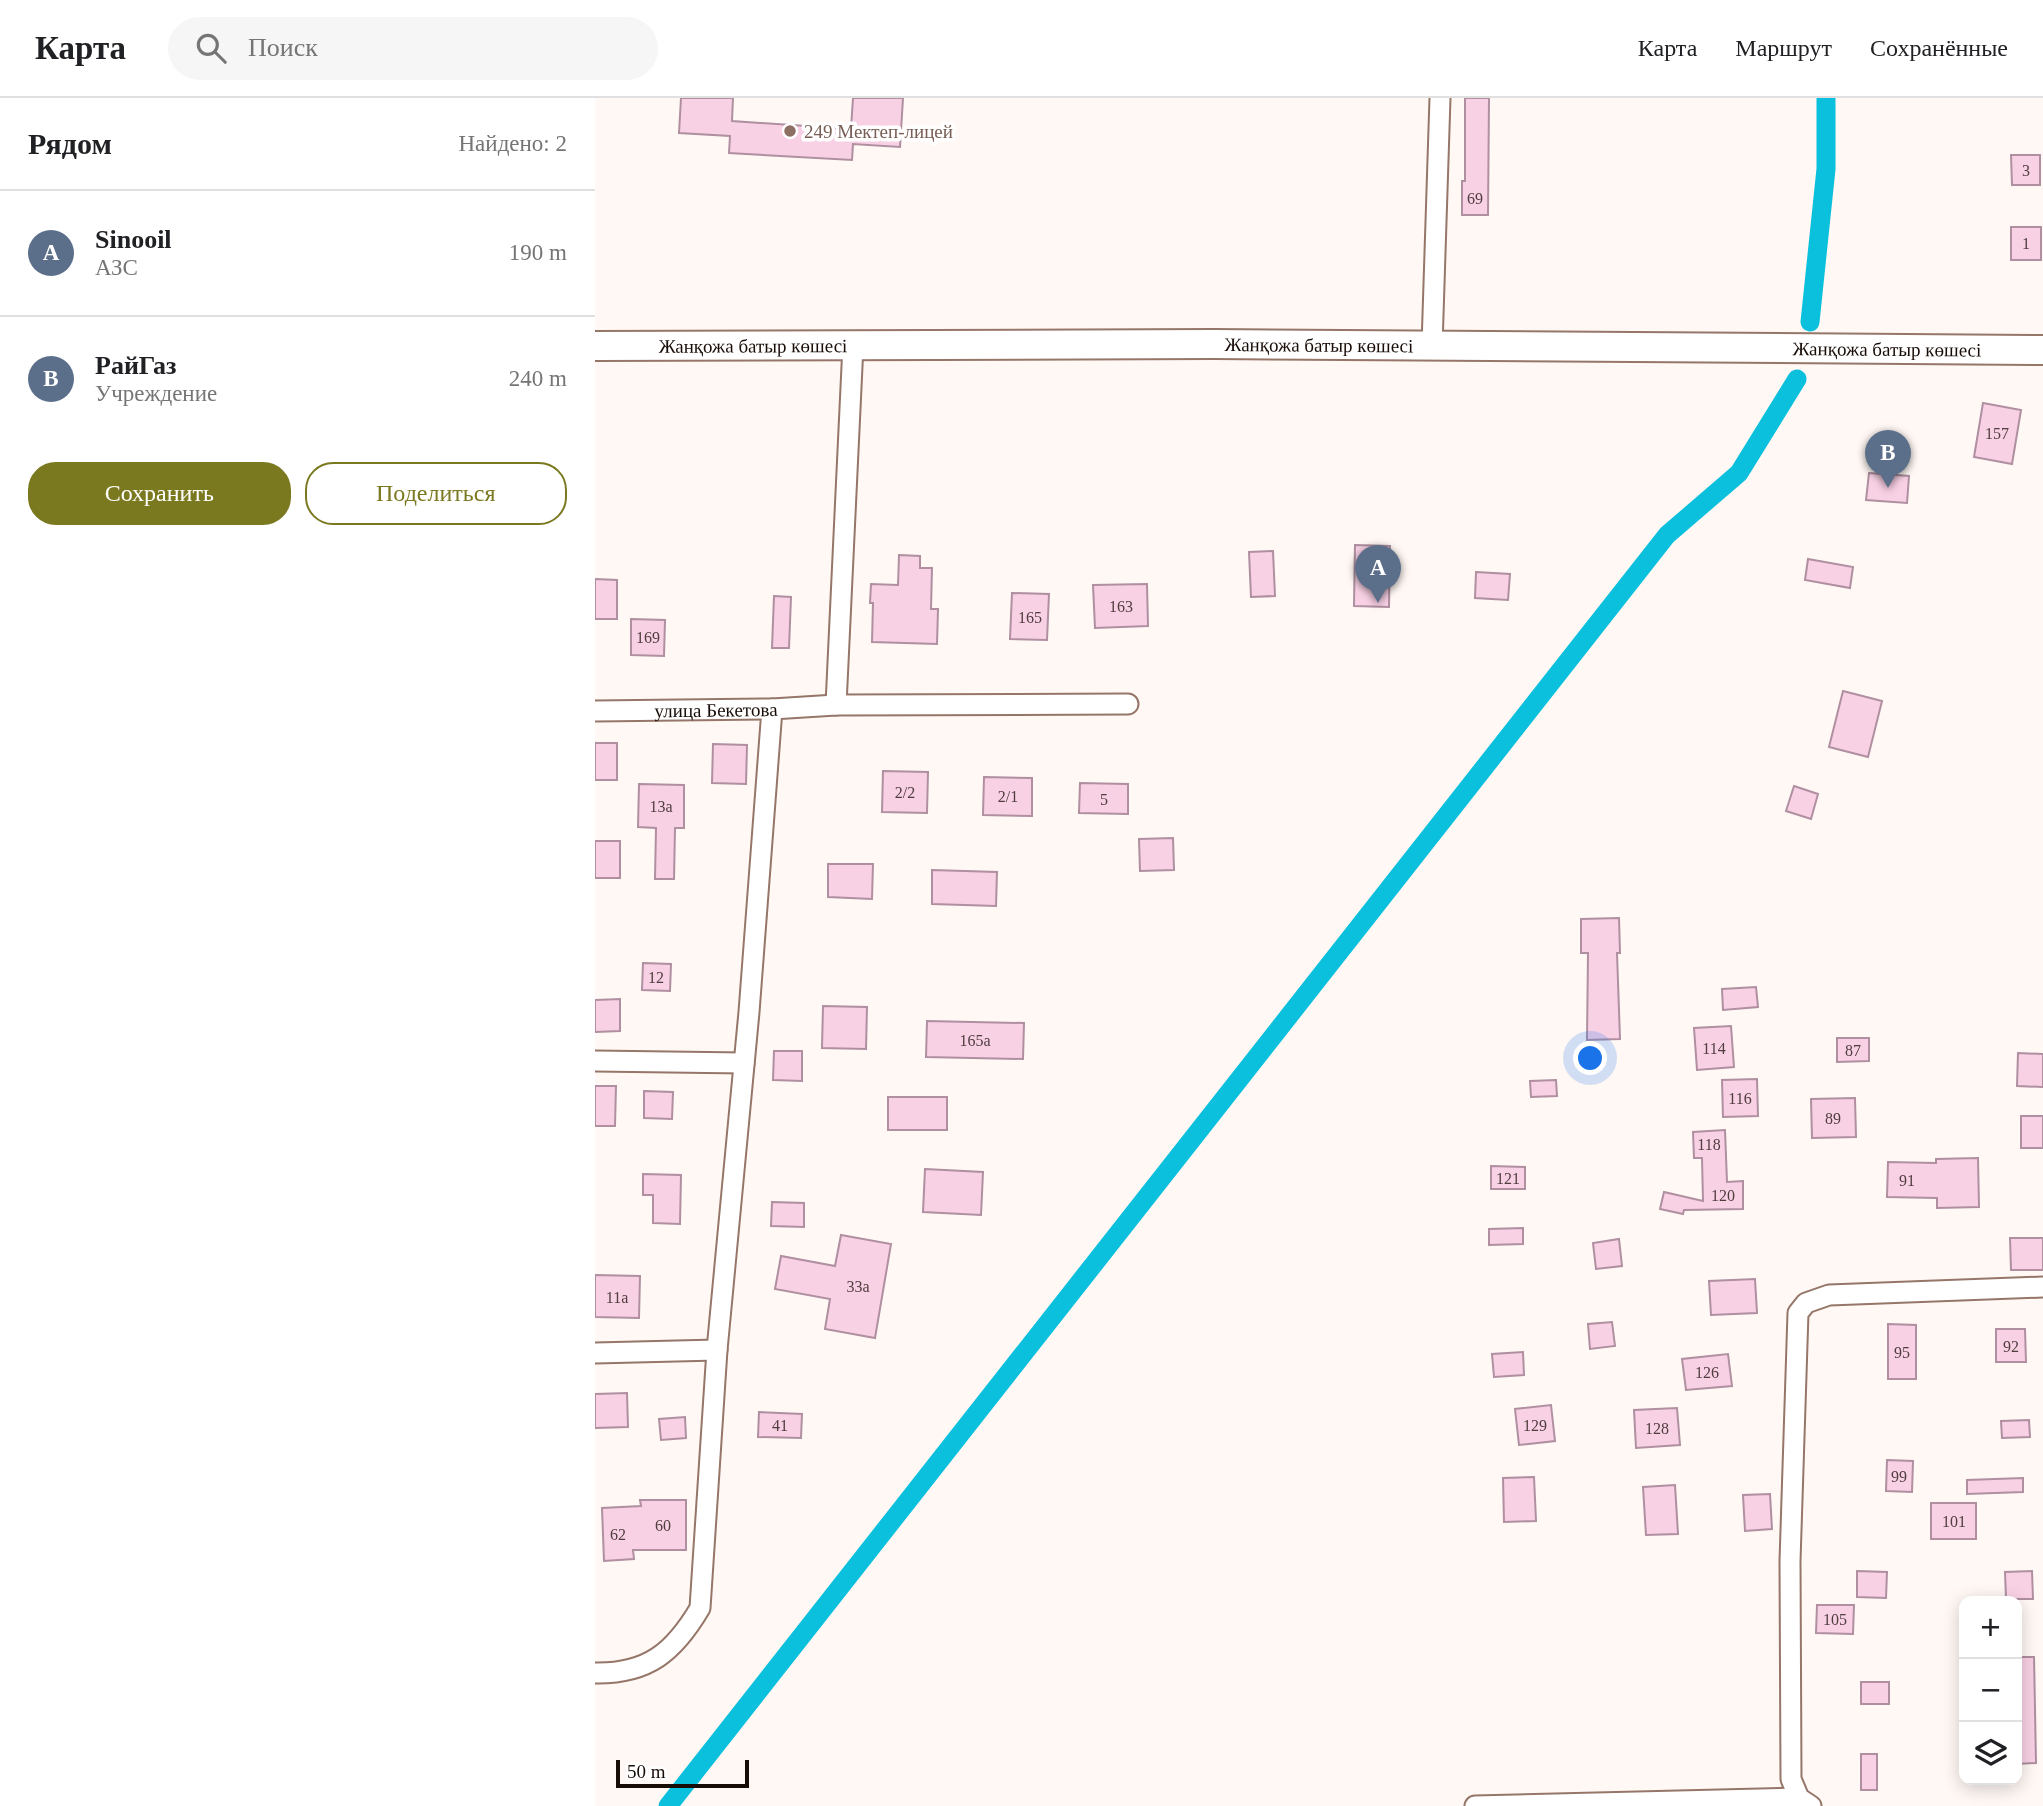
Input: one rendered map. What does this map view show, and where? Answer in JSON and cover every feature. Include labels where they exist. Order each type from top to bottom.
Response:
[{"type":"street","points":[[1432,346],[1440,98]]},
{"type":"street","points":[[836,705],[853,345]]},
{"type":"street","name":"Жанқожа батыр көшесі","points":[[595,346],[1432,346],[2043,350]]},
{"type":"street","name":"улица Бекетова","points":[[595,710],[772,709],[836,705],[1128,704]]},
{"type":"street","points":[[595,1674],[620,1674],[656,1660],[687,1631],[700,1608],[716,1350],[750,1012],[772,709]]},
{"type":"street","points":[[595,1061],[744,1063]]},
{"type":"street","points":[[1805,1802],[1791,1779],[1790,1588],[1798,1313],[1806,1303],[1829,1295],[2043,1287]]},
{"type":"street","points":[[595,1353],[716,1350]]},
{"type":"street","points":[[1475,1806],[1805,1802]]},
{"type":"building","name":"249 Мектеп-лицей","points":[[681,98],[733,98],[732,121],[851,129],[853,98],[903,98],[900,147],[853,144],[852,160],[729,153],[730,136],[679,133]]},
{"type":"building","points":[[1465,98],[1489,98],[1488,215],[1462,215],[1462,181],[1465,181]]},
{"type":"building","points":[[2011,155],[2040,155],[2040,185],[2012,185]]},
{"type":"building","points":[[2011,227],[2041,227],[2041,260],[2011,260]]},
{"type":"building","points":[[1983,403],[2021,410],[2012,464],[1974,457]]},
{"type":"building","points":[[1869,473],[1909,476],[1907,503],[1866,500]]},
{"type":"building","points":[[1355,545],[1390,546],[1389,607],[1354,606]]},
{"type":"building","points":[[1273,551],[1275,596],[1251,597],[1249,552]]},
{"type":"building","points":[[899,555],[920,556],[920,568],[932,568],[931,609],[938,609],[937,644],[872,642],[871,584],[898,585]]},
{"type":"building","points":[[1808,559],[1853,567],[1850,588],[1805,580]]},
{"type":"building","points":[[1476,572],[1510,574],[1508,600],[1475,598]]},
{"type":"building","points":[[595,579],[617,580],[617,619],[595,619]]},
{"type":"building","points":[[1147,584],[1148,626],[1095,628],[1093,585]]},
{"type":"building","points":[[1012,593],[1049,594],[1047,640],[1010,639]]},
{"type":"building","points":[[774,596],[791,597],[789,648],[772,648]]},
{"type":"building","points":[[631,619],[665,620],[664,656],[631,655]]},
{"type":"building","points":[[1843,691],[1882,701],[1868,757],[1829,747]]},
{"type":"building","points":[[595,743],[617,743],[617,780],[595,780]]},
{"type":"building","points":[[713,744],[747,745],[746,784],[712,783]]},
{"type":"building","points":[[883,771],[928,772],[927,813],[882,812]]},
{"type":"building","points":[[984,777],[1032,778],[1032,816],[983,815]]},
{"type":"building","points":[[1080,783],[1128,784],[1128,814],[1079,813]]},
{"type":"building","points":[[639,784],[684,785],[684,828],[675,828],[674,879],[655,879],[656,828],[638,827]]},
{"type":"building","points":[[1794,786],[1818,794],[1811,819],[1786,811]]},
{"type":"building","points":[[1173,838],[1174,870],[1140,871],[1139,839]]},
{"type":"building","points":[[595,841],[620,841],[620,878],[595,878]]},
{"type":"building","points":[[828,864],[873,864],[872,899],[828,897]]},
{"type":"building","points":[[932,870],[997,872],[996,906],[932,904]]},
{"type":"building","points":[[1619,918],[1620,953],[1617,953],[1620,1039],[1587,1040],[1588,953],[1581,953],[1581,919]]},
{"type":"building","points":[[643,963],[671,964],[670,991],[642,990]]},
{"type":"building","points":[[1756,987],[1758,1007],[1723,1010],[1722,989]]},
{"type":"building","points":[[620,999],[620,1031],[595,1032],[595,1000]]},
{"type":"building","points":[[823,1006],[867,1007],[866,1049],[822,1048]]},
{"type":"building","points":[[927,1021],[1024,1023],[1023,1059],[926,1057]]},
{"type":"building","points":[[1731,1026],[1734,1067],[1697,1070],[1694,1028]]},
{"type":"building","points":[[1837,1038],[1869,1038],[1869,1061],[1837,1062]]},
{"type":"building","points":[[774,1051],[802,1051],[802,1081],[773,1080]]},
{"type":"building","points":[[2018,1053],[2043,1054],[2043,1087],[2017,1086]]},
{"type":"building","points":[[1757,1079],[1758,1116],[1723,1117],[1722,1080]]},
{"type":"building","points":[[1556,1080],[1557,1096],[1531,1097],[1530,1081]]},
{"type":"building","points":[[595,1086],[616,1086],[615,1126],[595,1126]]},
{"type":"building","points":[[644,1091],[673,1092],[672,1119],[644,1118]]},
{"type":"building","points":[[888,1097],[947,1097],[947,1130],[888,1130]]},
{"type":"building","points":[[1855,1098],[1856,1137],[1812,1138],[1811,1099]]},
{"type":"building","points":[[2021,1116],[2043,1116],[2043,1148],[2021,1148]]},
{"type":"building","points":[[1725,1130],[1727,1182],[1743,1181],[1743,1209],[1684,1210],[1683,1214],[1660,1209],[1664,1192],[1703,1201],[1702,1158],[1694,1158],[1693,1132]]},
{"type":"building","points":[[1978,1158],[1979,1207],[1937,1208],[1937,1198],[1887,1197],[1888,1162],[1936,1163],[1936,1159]]},
{"type":"building","points":[[1491,1166],[1525,1167],[1525,1189],[1491,1189]]},
{"type":"building","points":[[925,1169],[983,1172],[981,1215],[923,1212]]},
{"type":"building","points":[[643,1174],[681,1175],[680,1224],[653,1223],[653,1195],[643,1195]]},
{"type":"building","points":[[772,1202],[804,1203],[804,1227],[771,1226]]},
{"type":"building","points":[[1523,1228],[1523,1244],[1489,1245],[1489,1229]]},
{"type":"building","points":[[841,1235],[891,1244],[875,1338],[825,1329],[830,1299],[775,1289],[781,1256],[835,1266]]},
{"type":"building","points":[[2010,1238],[2043,1238],[2043,1270],[2011,1270]]},
{"type":"building","points":[[1619,1239],[1622,1266],[1596,1269],[1593,1243]]},
{"type":"building","points":[[595,1275],[640,1276],[639,1318],[595,1317]]},
{"type":"building","points":[[1755,1279],[1757,1313],[1711,1315],[1709,1281]]},
{"type":"building","points":[[1612,1322],[1615,1346],[1590,1349],[1588,1324]]},
{"type":"building","points":[[1888,1324],[1916,1325],[1916,1379],[1888,1379]]},
{"type":"building","points":[[1996,1329],[2025,1329],[2026,1362],[1996,1362]]},
{"type":"building","points":[[1523,1352],[1524,1375],[1494,1377],[1492,1354]]},
{"type":"building","points":[[1728,1354],[1732,1386],[1686,1390],[1682,1359]]},
{"type":"building","points":[[627,1393],[628,1427],[595,1428],[595,1394]]},
{"type":"building","points":[[1551,1405],[1555,1441],[1519,1445],[1515,1409]]},
{"type":"building","points":[[1677,1408],[1680,1445],[1636,1448],[1634,1410]]},
{"type":"building","points":[[759,1412],[802,1414],[801,1438],[758,1437]]},
{"type":"building","points":[[685,1417],[686,1438],[661,1440],[659,1419]]},
{"type":"building","points":[[2029,1420],[2030,1437],[2002,1438],[2001,1421]]},
{"type":"building","points":[[1887,1460],[1913,1461],[1912,1492],[1886,1491]]},
{"type":"building","points":[[1534,1477],[1536,1521],[1504,1522],[1503,1478]]},
{"type":"building","points":[[2023,1478],[2023,1492],[1967,1494],[1967,1480]]},
{"type":"building","points":[[1675,1485],[1678,1534],[1646,1535],[1643,1487]]},
{"type":"building","points":[[1770,1494],[1772,1529],[1745,1531],[1743,1495]]},
{"type":"building","points":[[640,1500],[686,1500],[686,1550],[633,1550],[634,1559],[604,1561],[602,1508],[641,1506]]},
{"type":"building","points":[[1931,1503],[1976,1503],[1976,1539],[1931,1539]]},
{"type":"building","points":[[1857,1571],[1887,1572],[1886,1598],[1857,1597]]},
{"type":"building","points":[[2032,1571],[2033,1599],[2006,1596],[2005,1572]]},
{"type":"building","points":[[1817,1605],[1854,1605],[1853,1634],[1816,1633]]},
{"type":"building","points":[[2022,1657],[2034,1657],[2036,1763],[2022,1764]]},
{"type":"building","points":[[1861,1682],[1889,1682],[1889,1704],[1861,1704]]},
{"type":"building","points":[[1861,1754],[1877,1754],[1877,1790],[1861,1790]]},
{"type":"waterway","points":[[1810,322],[1826,169],[1826,98]]},
{"type":"waterway","points":[[668,1806],[1667,535],[1739,473],[1797,379]]},
{"type":"place","name":"249 Мектеп-лицей","points":[[790,131]]},
{"type":"place","name":"РайГаз","points":[[1888,488]]},
{"type":"place","name":"Sinooil","points":[[1378,603]]}]
